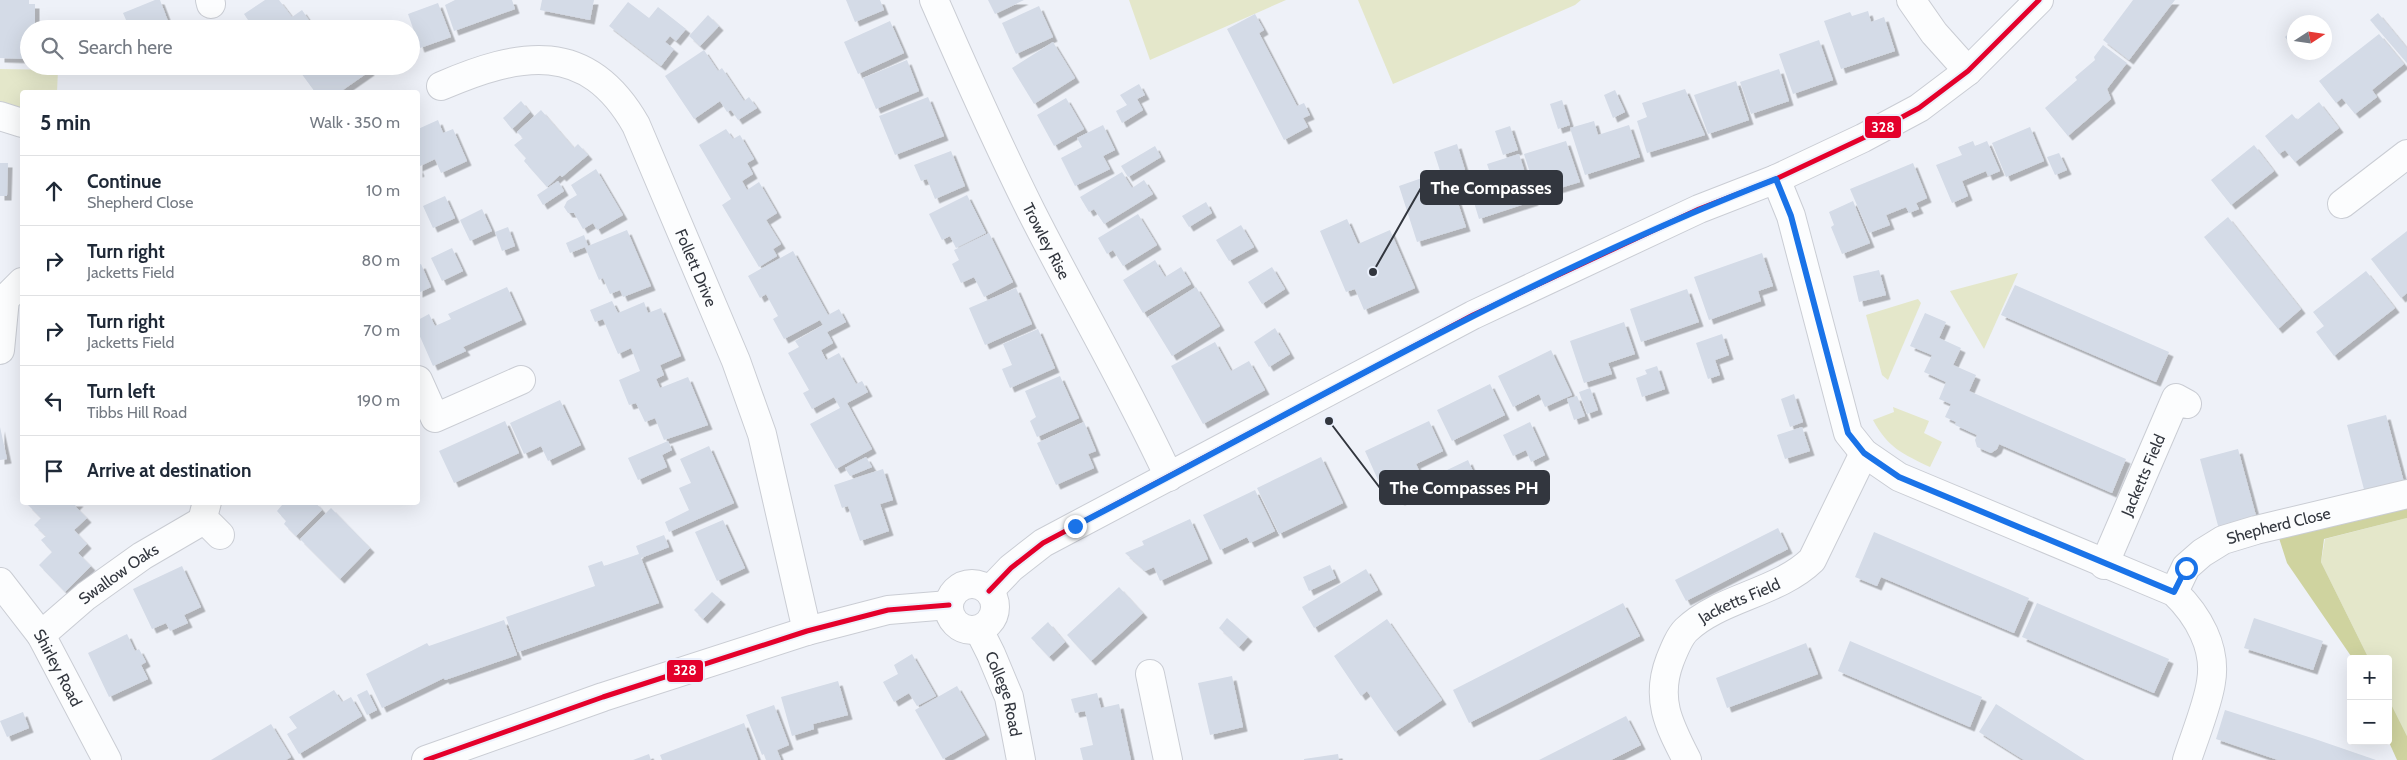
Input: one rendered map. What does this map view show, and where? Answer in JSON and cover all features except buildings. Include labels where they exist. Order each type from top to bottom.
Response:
[{"type":"street","name":"Trowley Rise","points":[[934,0],[980,106],[1031,212],[1141,418],[1169,477]]},
{"type":"street","points":[[1911,0],[1934,32],[1968,70]]},
{"type":"street","points":[[989,591],[1011,568],[1043,544],[1473,314],[1699,209],[1776,179],[1864,138],[1919,108],[1968,70],[2039,0]]},
{"type":"street","name":"Follett Drive","points":[[441,86],[475,72],[519,60],[541,59],[565,63],[588,72],[608,87],[623,102],[636,125],[736,361],[762,434],[807,631]]},
{"type":"street","points":[[0,116],[20,122]]},
{"type":"street","points":[[2342,204],[2407,154]]},
{"type":"street","points":[[1776,179],[1791,216],[1848,433],[1864,453],[1899,477],[2104,565],[2174,592],[2190,608],[2200,624],[2209,650],[2211,681],[2186,760]]},
{"type":"street","points":[[0,350],[5,299],[20,284]]},
{"type":"street","points":[[420,384],[435,418],[521,380]]},
{"type":"street","name":"Jacketts Field","points":[[2104,565],[2176,398],[2187,404]]},
{"type":"street","name":"Jacketts Field","points":[[1687,760],[1675,738],[1663,702],[1664,677],[1674,648],[1686,630],[1704,617],[1768,588],[1805,567],[1812,560],[1864,453]]},
{"type":"street","name":"Shepherd Close","points":[[2174,592],[2186,568],[2202,553],[2223,540],[2256,530],[2407,494]]},
{"type":"street","name":"Swallow Oaks","points":[[41,635],[86,596],[142,556],[210,520]]},
{"type":"street","name":"Shirley Road","points":[[0,582],[41,635],[107,760]]},
{"type":"street","points":[[976,584],[989,591],[996,606],[995,614],[986,627],[971,631],[957,625],[950,612],[949,605],[955,591],[961,587],[976,584]]},
{"type":"street","points":[[426,760],[603,697],[807,631],[888,610],[949,605]]},
{"type":"street","name":"College Road","points":[[979,630],[1009,697],[1021,760]]},
{"type":"street","points":[[1150,674],[1168,760]]},
{"type":"green space","points":[[1129,0],[1286,0],[1150,60]]},
{"type":"green space","points":[[1358,0],[1581,0],[1575,5],[1393,84]]},
{"type":"green space","points":[[0,69],[20,69],[20,75],[58,75],[57,90],[20,90],[20,110],[0,105]]},
{"type":"green space","points":[[2018,273],[1984,349],[1950,291]]},
{"type":"green space","points":[[1918,299],[1921,303],[1888,380],[1882,375],[1866,315]]},
{"type":"green space","points":[[1893,407],[1929,421],[1924,433],[1942,442],[1930,467],[1897,449],[1879,430],[1873,420],[1894,412]]},
{"type":"green space","points":[[2407,505],[2407,518],[2324,539],[2321,562],[2367,655],[2350,655],[2287,563],[2278,535]]},
{"type":"green space","points":[[2407,518],[2407,736],[2392,706],[2392,655],[2367,655],[2321,562],[2325,539]]},
{"type":"green space","points":[[2392,706],[2407,736],[2407,760],[2397,760],[2390,745],[2392,745]]},
{"type":"transit line","name":"328","points":[[989,591],[1011,568],[1043,543],[1473,315],[1699,209],[1776,179],[1863,138],[1919,108],[1968,71],[2039,0]]},
{"type":"transit line","name":"328","points":[[426,760],[603,697],[807,631],[888,610],[949,605]]},
{"type":"place","name":"The Compasses","points":[[1373,272]]},
{"type":"place","name":"The Compasses PH","points":[[1329,421]]},
{"type":"route","points":[[1075,526],[1266,426],[1473,314],[1699,209],[1776,179],[1791,216],[1848,433],[1864,453],[1899,477],[2104,565],[2174,592],[2186,568]]}]
